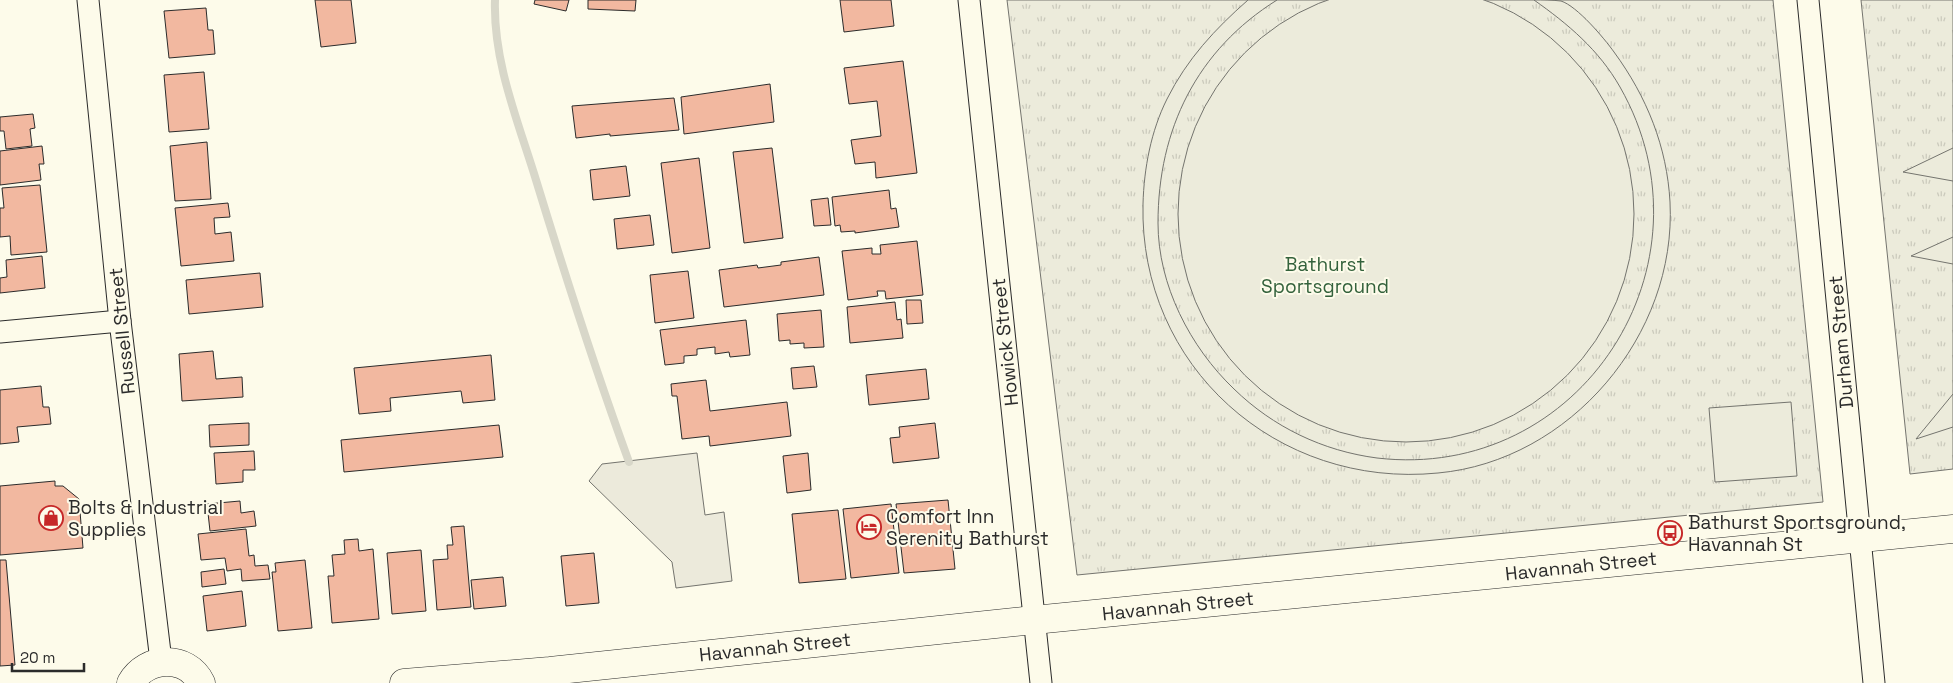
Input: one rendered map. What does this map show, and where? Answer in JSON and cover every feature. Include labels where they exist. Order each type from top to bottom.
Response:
[{"type":"street","name":"Russell Street","points":[[88,0],[120,320],[161,661]]},
{"type":"street","name":"Howick Street","points":[[969,0],[1041,683]]},
{"type":"street","name":"Durham Street","points":[[1808,0],[1874,683]]},
{"type":"street","points":[[0,332],[120,320]]},
{"type":"street","name":"Havannah Street","points":[[404,683],[550,671],[1034,620],[1953,529]]},
{"type":"street","points":[[131,683],[141,670],[161,661],[183,665],[192,671],[201,683]]},
{"type":"green space","points":[[1406,-14],[1450,-9],[1472,-4],[1493,4],[1513,13],[1532,25],[1567,53],[1595,88],[1607,107],[1616,127],[1624,148],[1629,170],[1634,214],[1629,258],[1624,280],[1616,301],[1607,321],[1595,340],[1567,375],[1532,403],[1513,415],[1493,424],[1472,432],[1450,437],[1406,442],[1362,437],[1340,432],[1319,424],[1299,415],[1280,403],[1245,375],[1217,340],[1205,321],[1196,301],[1188,280],[1183,258],[1178,214],[1183,170],[1188,148],[1196,127],[1205,107],[1217,88],[1245,53],[1280,25],[1299,13],[1319,4],[1340,-4],[1362,-9]]},
{"type":"green space","name":"Bathurst Sportsground","points":[[1007,0],[1773,0],[1823,502],[1077,575]]},
{"type":"green space","points":[[1248,0],[1277,0],[1249,20],[1225,43],[1204,68],[1188,95],[1175,124],[1165,156],[1160,188],[1158,223],[1159,246],[1170,292],[1180,314],[1204,354],[1218,372],[1249,403],[1282,426],[1318,443],[1337,450],[1377,458],[1450,456],[1515,435],[1570,398],[1613,348],[1641,288],[1653,223],[1647,155],[1620,87],[1612,74],[1582,39],[1534,0],[1561,1],[1567,4],[1590,23],[1610,46],[1636,87],[1660,142],[1665,162],[1670,202],[1667,251],[1655,299],[1634,343],[1606,383],[1571,417],[1531,444],[1486,463],[1438,473],[1379,473],[1323,460],[1273,438],[1229,405],[1192,365],[1165,317],[1148,263],[1143,204],[1147,163],[1161,111],[1183,71],[1224,22]]},
{"type":"green space","points":[[1861,0],[1953,0],[1953,469],[1910,474]]},
{"type":"green space","points":[[1953,148],[1953,181],[1903,172]]},
{"type":"green space","points":[[1953,237],[1953,264],[1911,256]]},
{"type":"green space","points":[[1953,394],[1953,427],[1916,439]]},
{"type":"green space","points":[[1791,402],[1797,476],[1715,482],[1709,408]]},
{"type":"shaded area","points":[[697,453],[705,515],[724,512],[732,581],[676,588],[672,562],[589,481],[602,464]]},
{"type":"building","points":[[315,0],[351,0],[356,43],[321,47]]},
{"type":"building","points":[[535,0],[569,0],[566,11],[534,4]]},
{"type":"building","points":[[588,0],[636,0],[635,11],[588,9]]},
{"type":"building","points":[[840,0],[891,0],[894,26],[844,32]]},
{"type":"building","points":[[206,8],[208,30],[213,30],[215,54],[169,58],[164,11]]},
{"type":"building","points":[[903,61],[917,173],[876,178],[875,162],[855,164],[851,140],[881,136],[877,101],[849,104],[844,68]]},
{"type":"building","points":[[204,72],[209,129],[169,132],[164,75]]},
{"type":"building","points":[[770,84],[774,122],[684,134],[681,97]]},
{"type":"building","points":[[674,98],[679,130],[576,138],[572,106]]},
{"type":"building","points":[[33,114],[35,128],[30,129],[32,146],[6,149],[4,131],[0,131],[0,117]]},
{"type":"building","points":[[207,142],[211,199],[175,201],[170,146]]},
{"type":"building","points":[[42,146],[44,164],[39,164],[41,180],[0,185],[0,151]]},
{"type":"building","points":[[772,148],[783,238],[744,243],[733,152]]},
{"type":"building","points":[[699,158],[710,248],[672,253],[661,163]]},
{"type":"building","points":[[626,166],[630,196],[593,200],[590,170]]},
{"type":"building","points":[[40,185],[47,252],[11,255],[10,236],[0,237],[0,208],[4,208],[2,188]]},
{"type":"building","points":[[889,190],[891,209],[896,208],[899,227],[855,233],[855,231],[841,232],[840,225],[835,226],[832,197]]},
{"type":"building","points":[[828,198],[831,225],[814,226],[811,200]]},
{"type":"building","points":[[228,203],[230,217],[214,218],[215,234],[231,232],[234,261],[181,266],[175,208]]},
{"type":"building","points":[[650,215],[654,245],[617,249],[614,219]]},
{"type":"building","points":[[917,241],[923,295],[886,299],[885,291],[877,291],[878,296],[848,300],[842,251],[872,248],[872,254],[881,254],[880,245]]},
{"type":"building","points":[[42,256],[45,288],[0,293],[0,278],[7,277],[6,260]]},
{"type":"building","points":[[819,257],[824,295],[724,307],[719,270],[757,265],[758,268],[781,265],[781,262]]},
{"type":"building","points":[[688,271],[694,318],[655,323],[650,275]]},
{"type":"building","points":[[260,273],[263,307],[189,314],[186,280]]},
{"type":"building","points":[[906,300],[921,300],[923,323],[907,324]]},
{"type":"building","points":[[895,302],[897,320],[901,319],[903,338],[850,343],[847,307]]},
{"type":"building","points":[[821,310],[824,347],[804,348],[804,343],[790,344],[790,340],[779,341],[777,314]]},
{"type":"building","points":[[746,320],[750,355],[730,357],[729,352],[715,354],[715,347],[697,349],[697,355],[684,356],[684,363],[665,365],[660,330]]},
{"type":"building","points":[[213,351],[216,379],[242,377],[243,397],[182,401],[179,354]]},
{"type":"building","points":[[491,355],[495,400],[463,403],[461,391],[390,398],[391,411],[359,414],[354,368]]},
{"type":"building","points":[[814,366],[817,387],[793,389],[791,368]]},
{"type":"building","points":[[926,369],[929,399],[869,405],[866,375]]},
{"type":"building","points":[[706,380],[710,411],[787,402],[791,436],[710,446],[709,436],[682,439],[677,396],[672,396],[671,384]]},
{"type":"building","points":[[41,386],[43,407],[49,407],[51,424],[17,427],[19,442],[0,444],[0,390]]},
{"type":"building","points":[[249,423],[249,445],[210,447],[209,425]]},
{"type":"building","points":[[935,423],[939,458],[893,463],[890,438],[900,437],[899,427]]},
{"type":"building","points":[[499,425],[503,457],[344,472],[341,440]]},
{"type":"building","points":[[254,451],[255,470],[243,470],[243,482],[216,484],[214,453]]},
{"type":"building","points":[[808,453],[811,490],[787,493],[783,456]]},
{"type":"building","points":[[55,481],[55,486],[63,486],[79,499],[83,548],[0,555],[0,486]]},
{"type":"building","points":[[948,500],[955,569],[904,573],[896,504]]},
{"type":"building","points":[[240,501],[241,513],[254,511],[256,526],[210,531],[207,504]]},
{"type":"building","points":[[891,504],[899,573],[851,578],[843,509]]},
{"type":"building","points":[[838,510],[846,579],[799,583],[792,514]]},
{"type":"building","points":[[464,526],[471,607],[437,610],[433,560],[448,559],[447,545],[453,545],[451,527]]},
{"type":"building","points":[[246,529],[249,556],[254,555],[255,566],[268,565],[270,579],[242,581],[241,569],[227,571],[225,558],[201,560],[198,534]]},
{"type":"building","points":[[358,539],[359,551],[373,549],[379,619],[332,623],[328,576],[334,576],[332,555],[345,554],[344,540]]},
{"type":"building","points":[[421,550],[426,611],[392,614],[387,553]]},
{"type":"building","points":[[594,553],[599,603],[566,606],[561,556]]},
{"type":"building","points":[[0,560],[6,560],[15,665],[0,666]]},
{"type":"building","points":[[305,560],[312,628],[278,631],[272,572],[276,572],[275,563]]},
{"type":"building","points":[[224,569],[226,584],[202,587],[201,572]]},
{"type":"building","points":[[503,577],[506,606],[474,609],[471,580]]},
{"type":"building","points":[[242,591],[246,626],[207,631],[203,596]]},
{"type":"waterway","points":[[495,0],[498,46],[508,91],[581,322],[629,462]]},
{"type":"place","name":"Bolts & Industrial Supplies","points":[[51,518]]},
{"type":"place","name":"Comfort Inn Serenity Bathurst","points":[[869,527]]},
{"type":"place","name":"Bathurst Sportsground, Havannah St","points":[[1670,533]]}]
